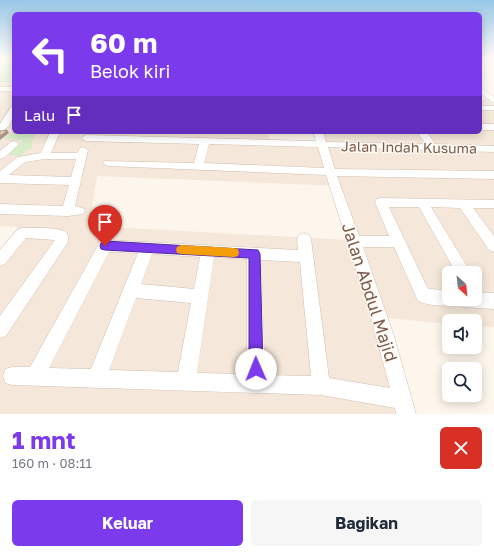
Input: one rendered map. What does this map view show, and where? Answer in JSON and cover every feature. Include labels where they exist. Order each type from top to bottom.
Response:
[{"type":"street","points":[[0,89],[12,89]]},
{"type":"street","points":[[482,91],[494,101]]},
{"type":"street","points":[[482,108],[494,108]]},
{"type":"street","points":[[0,129],[7,121]]},
{"type":"street","points":[[482,127],[494,127]]},
{"type":"street","points":[[45,156],[54,134]]},
{"type":"street","points":[[265,134],[267,143]]},
{"type":"street","name":"Jalan Abdul Majid","points":[[319,134],[330,172],[375,299],[394,361],[404,407]]},
{"type":"street","points":[[423,134],[433,148]]},
{"type":"street","points":[[0,209],[74,211],[75,181],[86,135]]},
{"type":"street","name":"Jalan Indah Kusuma","points":[[86,135],[156,136],[205,141],[494,149]]},
{"type":"street","points":[[198,166],[205,141]]},
{"type":"street","points":[[0,156],[14,144]]},
{"type":"street","points":[[0,178],[22,159],[45,156],[81,156]]},
{"type":"street","points":[[108,163],[330,172],[494,175]]},
{"type":"street","points":[[0,178],[75,181]]},
{"type":"street","points":[[442,297],[423,296],[381,202],[494,204]]},
{"type":"street","points":[[422,202],[460,266]]},
{"type":"street","points":[[463,203],[494,246]]},
{"type":"street","points":[[0,260],[23,233],[60,235],[62,237],[61,242],[0,330]]},
{"type":"street","points":[[304,239],[321,386]]},
{"type":"street","points":[[355,242],[398,241]]},
{"type":"street","points":[[35,376],[102,248],[108,245],[306,256]]},
{"type":"street","points":[[98,378],[147,248]]},
{"type":"street","points":[[186,381],[208,251]]},
{"type":"street","points":[[254,254],[256,384]]},
{"type":"street","points":[[131,290],[201,297]]},
{"type":"street","points":[[12,376],[321,386],[404,407]]},
{"type":"shaded area","points":[[12,82],[12,133],[4,139],[23,139],[6,154],[32,134],[268,134],[271,145],[326,148],[494,151],[494,327],[482,326],[482,314],[442,314],[442,323],[387,318],[338,186],[97,176],[88,231],[91,226],[349,240],[401,414],[0,414],[0,249],[18,227],[0,226],[0,83]]},
{"type":"shaded area","points":[[482,99],[489,99],[494,103],[494,148],[324,143],[321,134],[482,134]]},
{"type":"green space","points":[[0,78],[12,78],[12,82],[0,83]]},
{"type":"green space","points":[[12,132],[12,134],[35,134],[32,141],[32,148],[20,156],[5,155],[23,140],[3,139]]},
{"type":"building","points":[[7,130],[0,136],[0,131]]},
{"type":"slow traffic","points":[[181,250],[234,253]]},
{"type":"route","points":[[105,246],[254,254],[256,369]]}]
